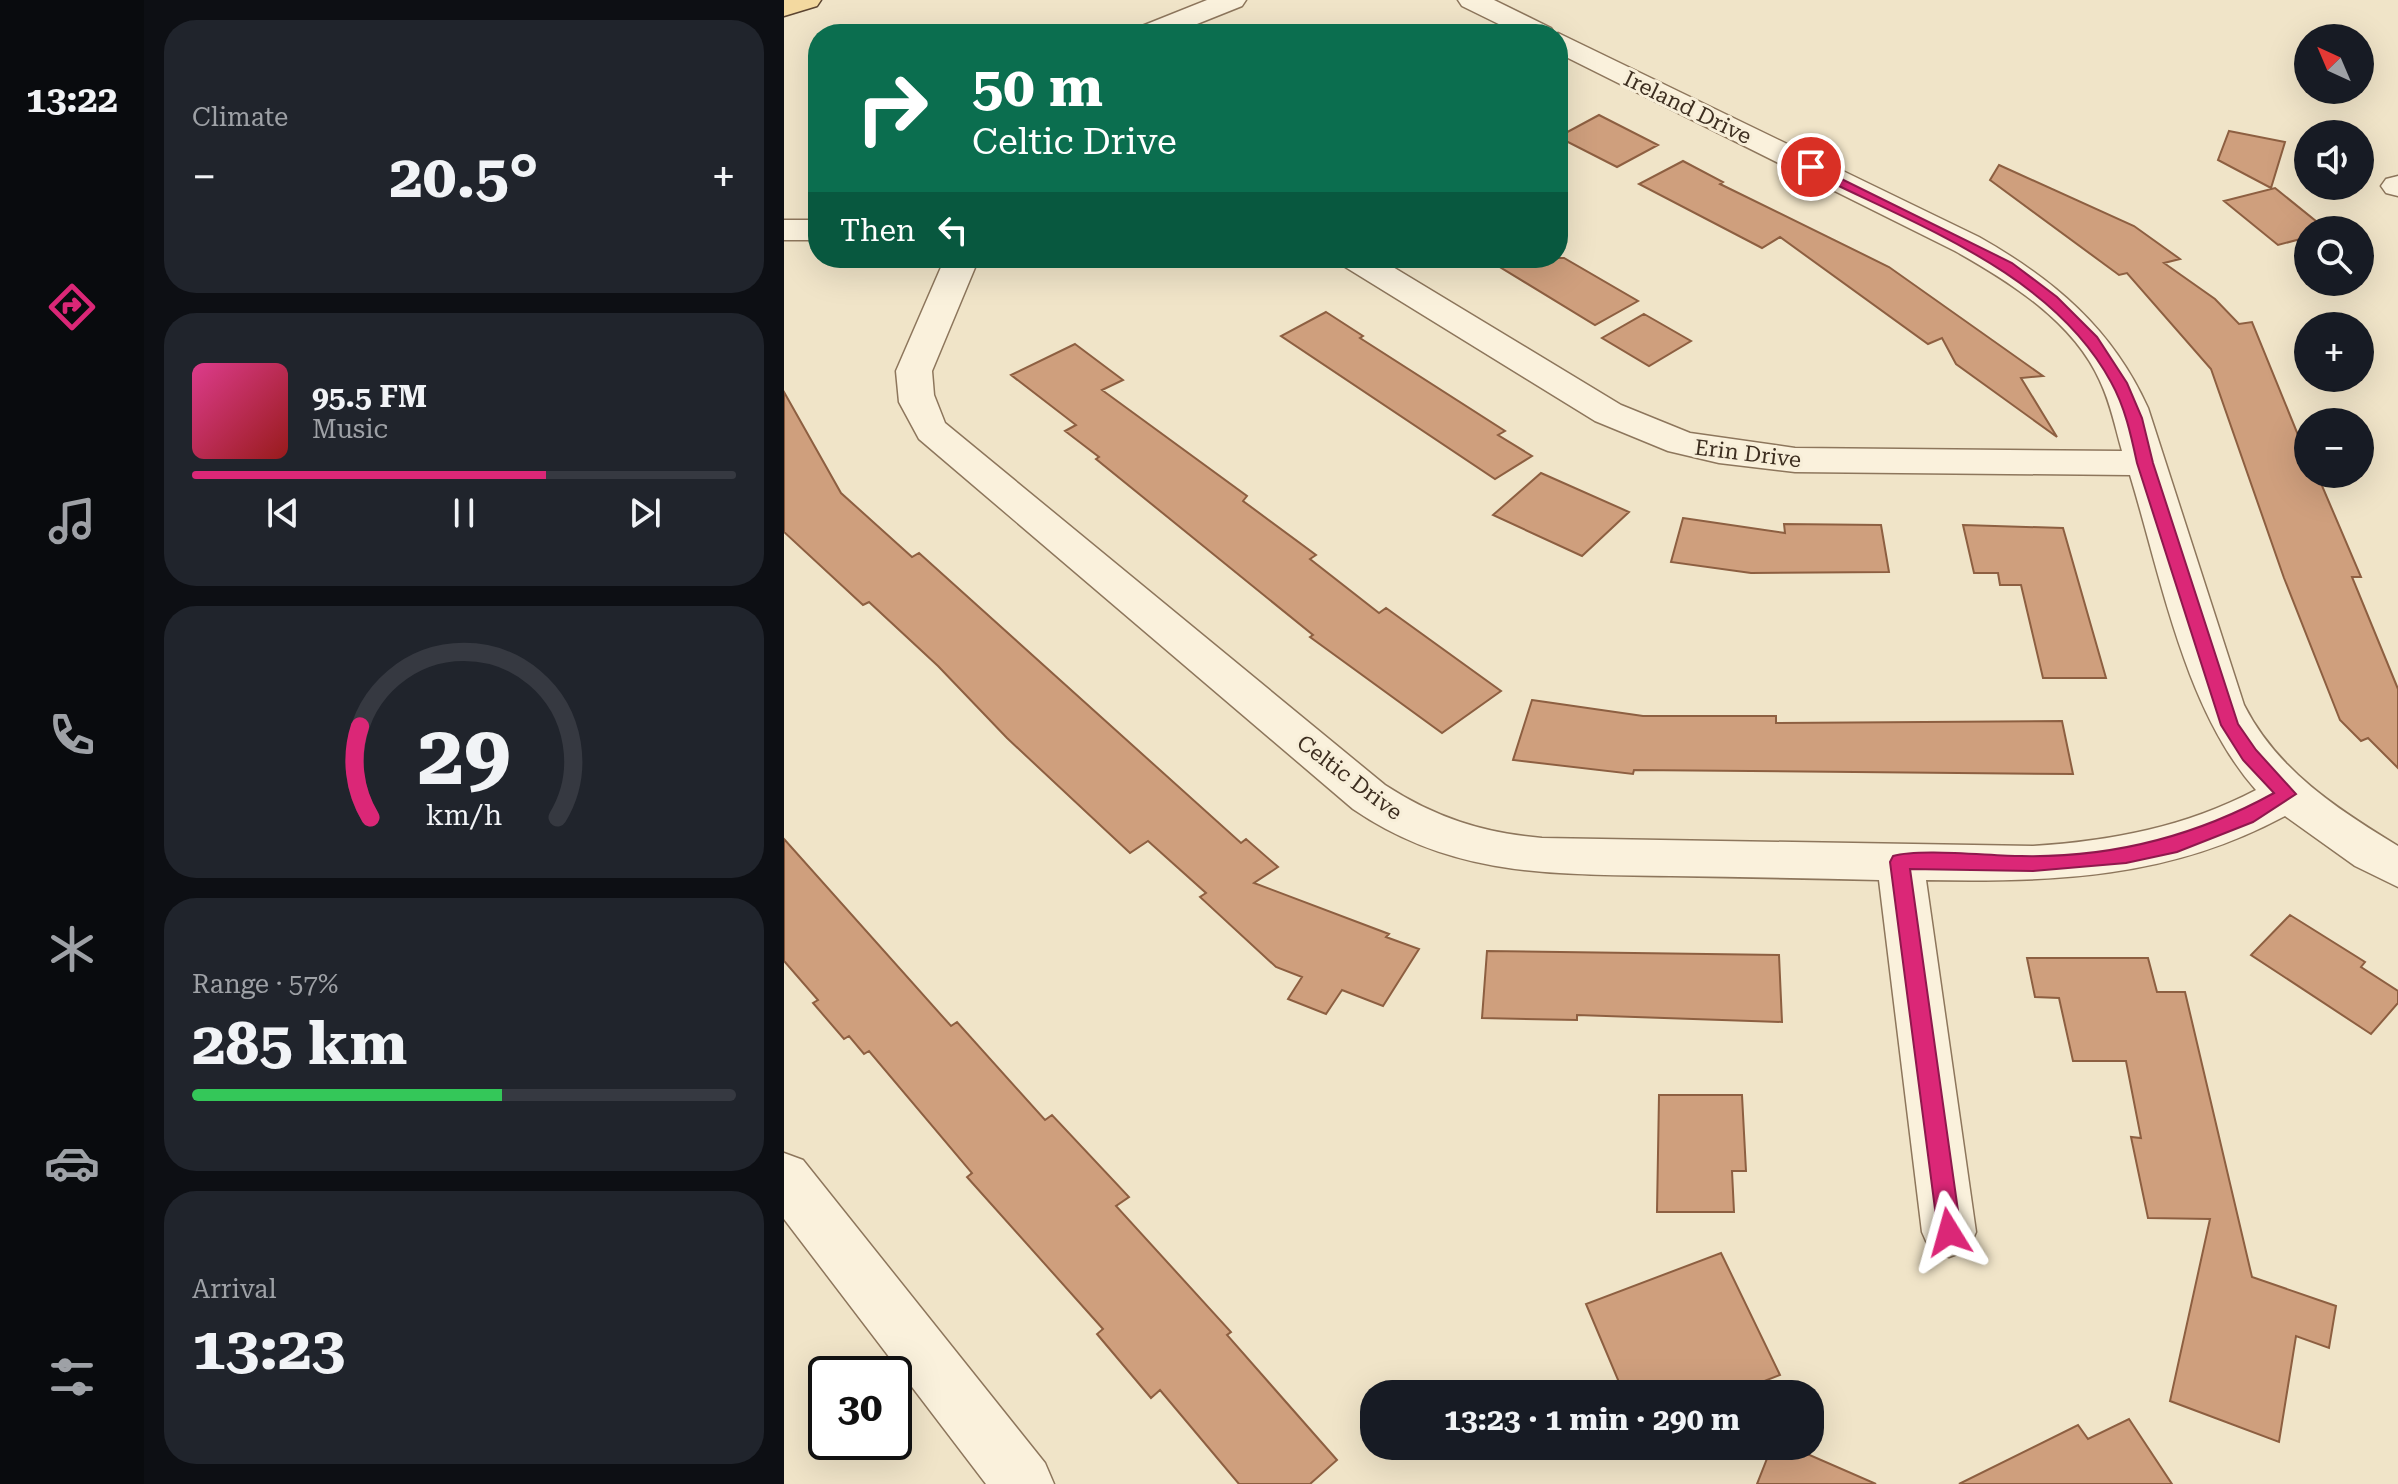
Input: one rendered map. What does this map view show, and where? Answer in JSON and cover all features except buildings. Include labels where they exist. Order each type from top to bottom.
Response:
[{"type":"main road","points":[[784,8],[807,0]]},
{"type":"street","points":[[1172,24],[1232,0]]},
{"type":"street","points":[[1472,0],[1521,24]]},
{"type":"street","name":"Ireland Drive","points":[[1568,47],[1967,244],[2030,282],[2072,319],[2107,361],[2135,418],[2145,463],[2230,725],[2249,755],[2287,794],[2398,869]]},
{"type":"street","points":[[784,230],[808,230]]},
{"type":"street","name":"Celtic Drive","points":[[958,268],[914,371],[914,392],[919,412],[932,431],[1387,810],[1446,838],[1517,854],[2033,864],[2126,856],[2170,847],[2246,817],[2287,794]]},
{"type":"street","name":"Erin Drive","points":[[1370,268],[1622,421],[1687,446],[1782,460],[2145,463]]},
{"type":"street","points":[[1900,862],[1949,1232]]},
{"type":"street","points":[[784,1177],[1024,1484]]},
{"type":"route","points":[[1811,167],[2007,266],[2052,300],[2092,340],[2107,361],[2135,418],[2138,441],[2230,725],[2249,755],[2287,794],[2246,817],[2170,847],[2126,856],[2080,862],[2010,865],[1900,862],[1949,1232]]}]
